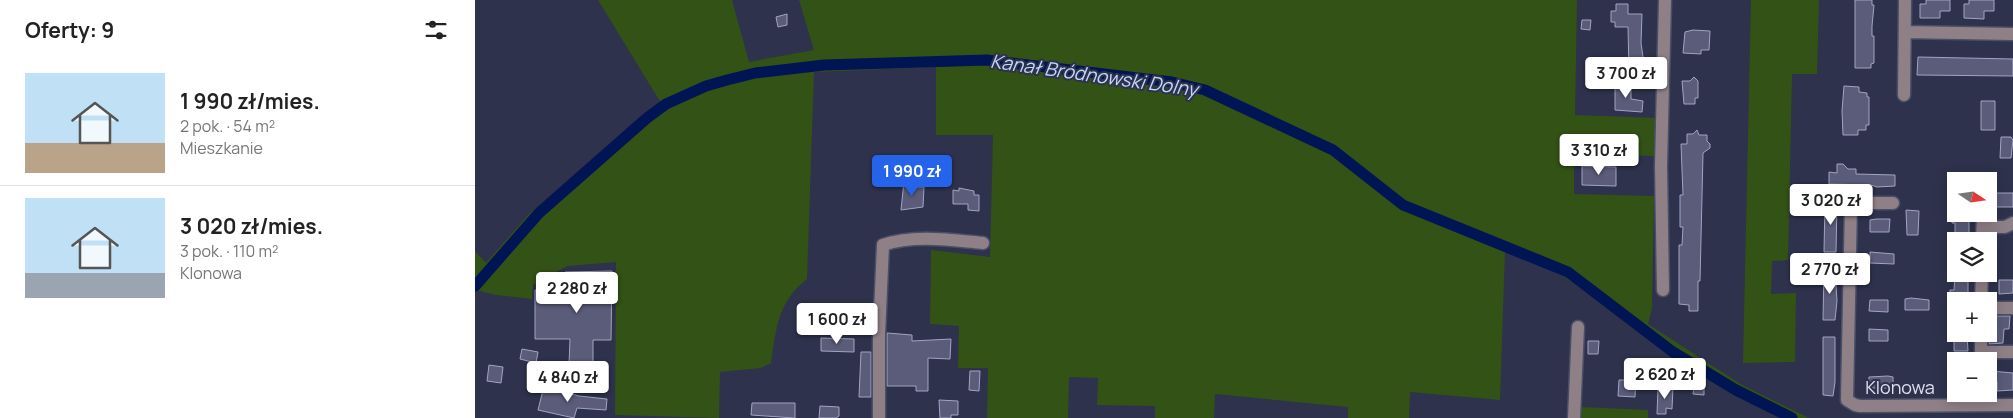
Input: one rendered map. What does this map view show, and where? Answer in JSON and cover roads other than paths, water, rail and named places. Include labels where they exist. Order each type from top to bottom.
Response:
[{"type":"street","points":[[1663,290],[1661,166],[1665,0]]},
{"type":"street","points":[[1903,95],[1905,0]]},
{"type":"street","points":[[1905,32],[2013,34]]},
{"type":"street","name":"Klonowa","points":[[1893,203],[1851,203],[1847,400],[1860,406],[1947,401]]},
{"type":"street","points":[[1983,222],[1983,232]]},
{"type":"street","points":[[1983,227],[2005,227],[2013,223]]},
{"type":"street","points":[[879,418],[879,335],[883,245],[894,241],[943,239],[983,243]]},
{"type":"street","points":[[1997,308],[2013,308]]},
{"type":"street","points":[[1574,418],[1578,327]]},
{"type":"street","points":[[1997,354],[2013,352]]},
{"type":"street","name":"Klonowa","points":[[1997,402],[2013,405]]},
{"type":"waterway","name":"Kanał Bródnowski Dolny","points":[[475,286],[539,213],[647,118],[666,104],[706,86],[755,73],[824,65],[987,60],[1172,82],[1205,90],[1333,150],[1403,205],[1568,272],[1673,352],[1736,390],[1792,418]]}]
